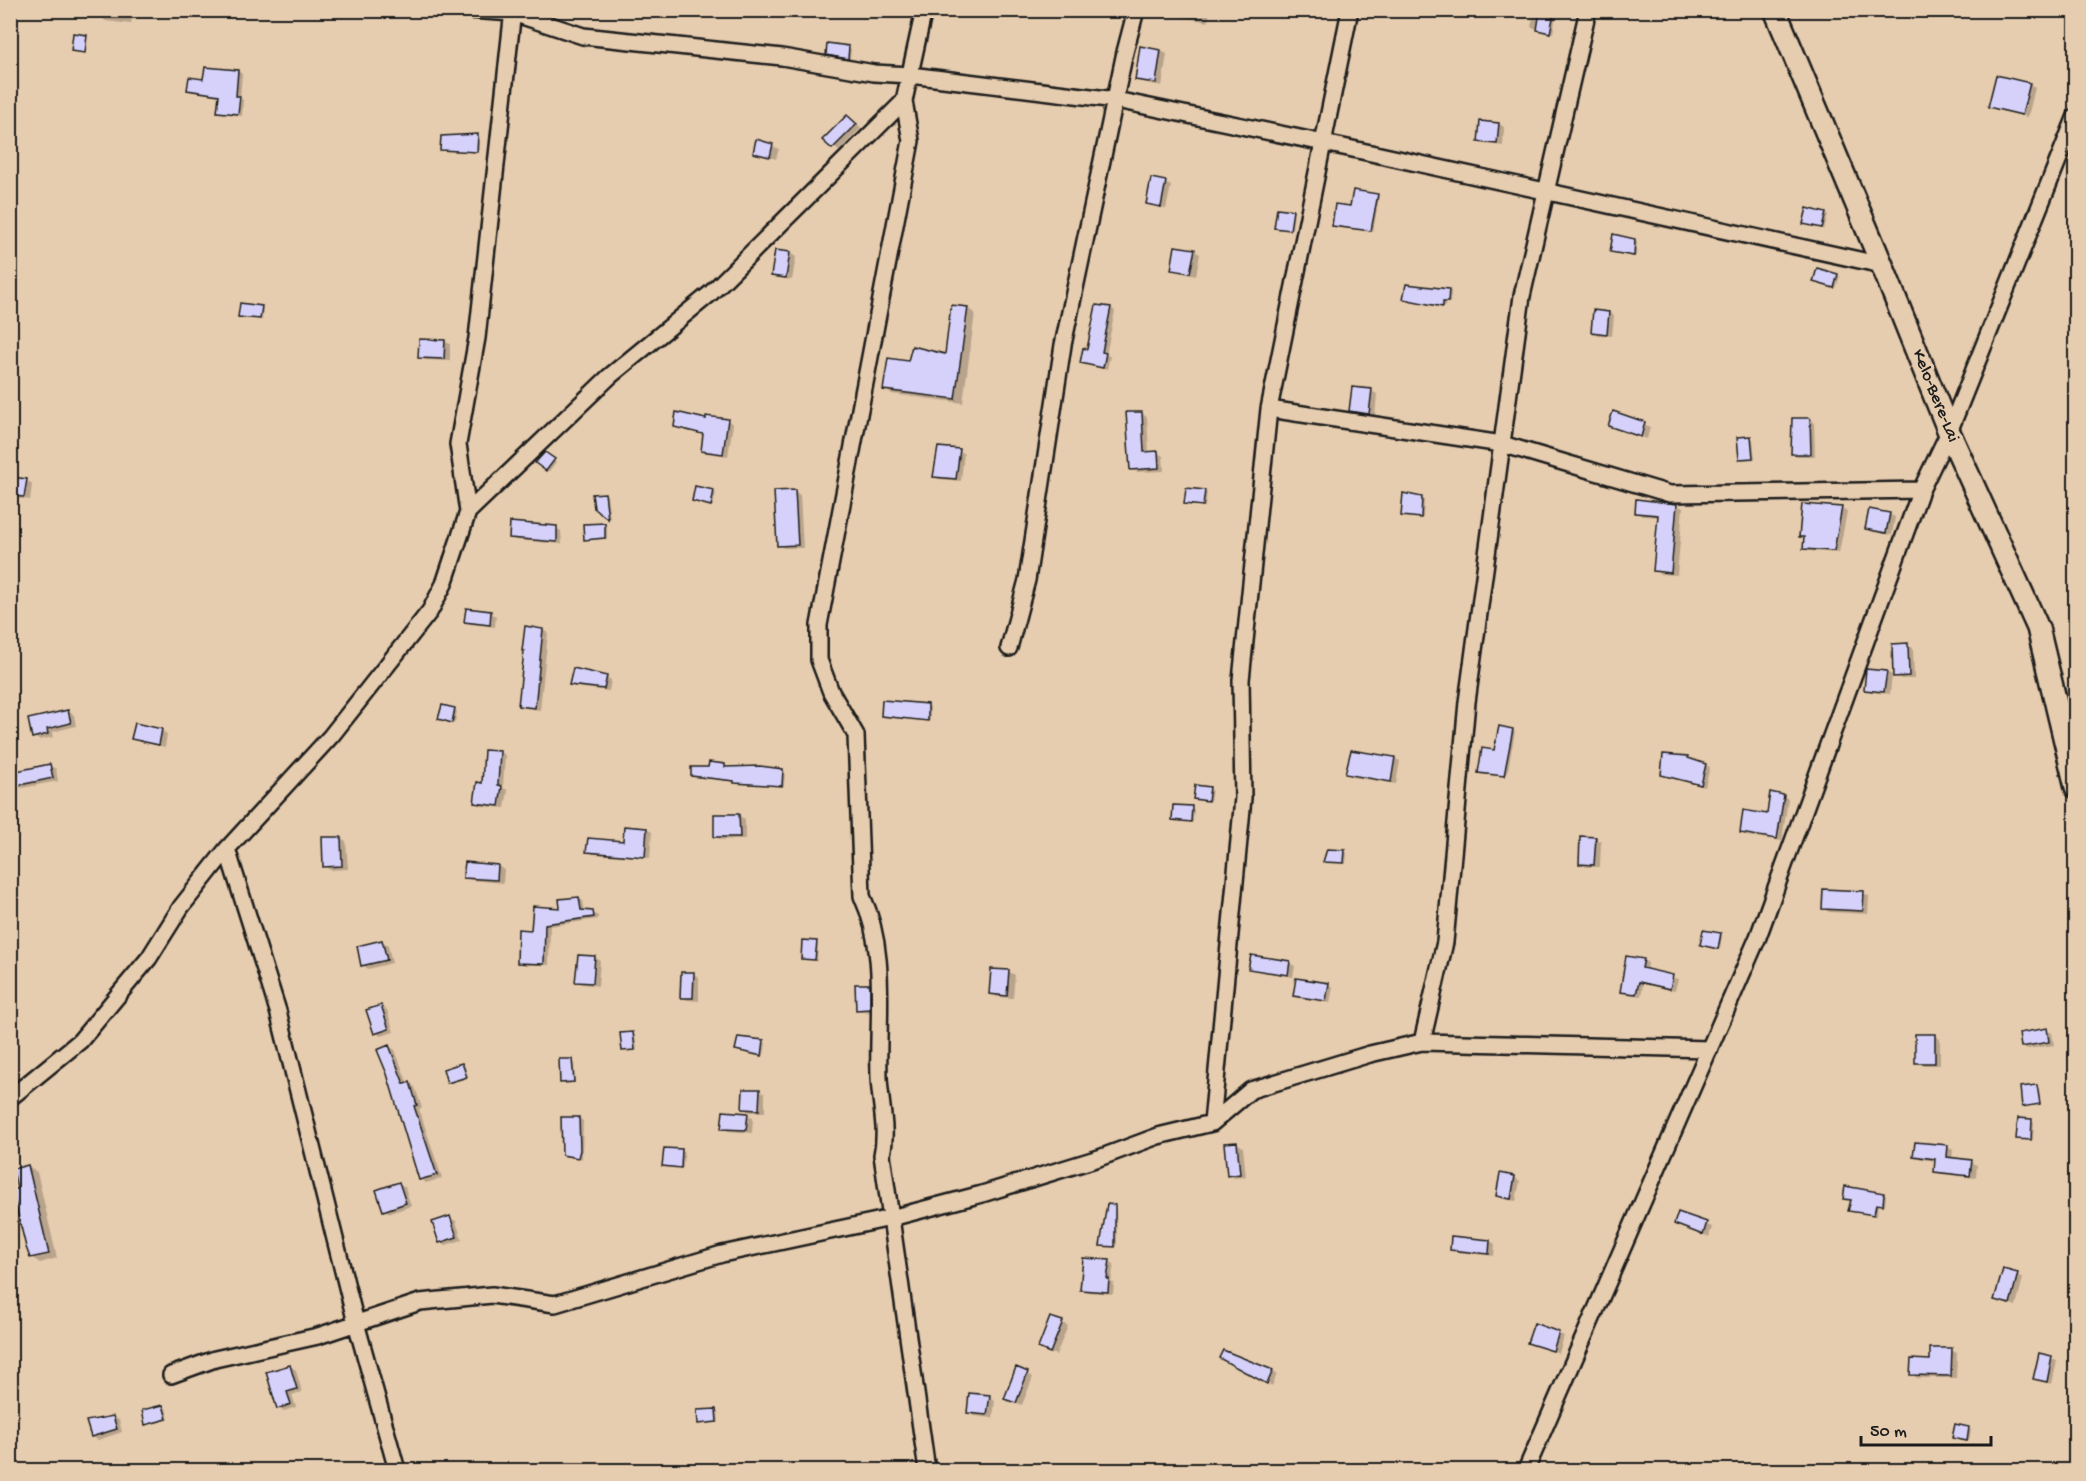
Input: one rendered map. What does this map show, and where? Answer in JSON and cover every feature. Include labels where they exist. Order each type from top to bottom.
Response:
[{"type":"main road","name":"Kelo-Bere-Lai","points":[[1775,10],[1949,432],[2038,628],[2070,743],[2076,787]]},
{"type":"street","points":[[470,10],[513,12],[583,36],[782,57],[874,73],[910,75],[1116,100],[1882,265]]},
{"type":"street","points":[[924,10],[904,101],[911,141],[819,625],[819,660],[831,692],[856,735],[861,896],[870,914],[880,969],[879,1079],[885,1142],[882,1155],[927,1470]]},
{"type":"street","points":[[1009,648],[1027,579],[1063,345],[1125,52],[1136,10]]},
{"type":"street","points":[[1212,1123],[1243,798],[1240,680],[1269,409],[1350,10]]},
{"type":"street","points":[[1422,1042],[1445,942],[1467,702],[1522,296],[1588,10]]},
{"type":"street","points":[[10,1098],[80,1041],[149,958],[181,906],[227,849],[331,736],[430,611],[444,584],[468,512],[458,444],[477,338],[513,12]]},
{"type":"street","points":[[468,512],[610,376],[711,292],[904,101]]},
{"type":"street","points":[[1526,1470],[1758,938],[1921,490],[1949,432],[2076,116]]},
{"type":"street","points":[[1269,409],[1502,444],[1670,494],[1921,490]]},
{"type":"street","points":[[227,849],[278,1011],[356,1323],[397,1470]]},
{"type":"street","points":[[171,1375],[215,1359],[318,1336],[420,1302],[492,1295],[555,1304],[722,1254],[891,1218],[982,1194],[1158,1136],[1212,1123],[1251,1090],[1370,1054],[1422,1042],[1710,1048]]},
{"type":"building","points":[[1540,11],[1554,13],[1550,33],[1537,30]]},
{"type":"building","points":[[73,33],[87,35],[85,53],[71,51]]},
{"type":"building","points":[[827,43],[849,46],[848,59],[826,55]]},
{"type":"building","points":[[1140,46],[1161,50],[1156,83],[1135,80]]},
{"type":"building","points":[[205,67],[238,70],[236,96],[240,96],[238,114],[217,112],[219,95],[187,90],[189,77],[203,79]]},
{"type":"building","points":[[1996,75],[2030,83],[2022,115],[1988,107]]},
{"type":"building","points":[[847,115],[857,124],[832,149],[822,140]]},
{"type":"building","points":[[1480,121],[1499,123],[1497,144],[1478,142]]},
{"type":"building","points":[[478,134],[477,152],[440,150],[441,136]]},
{"type":"building","points":[[756,139],[773,144],[770,157],[753,153]]},
{"type":"building","points":[[1151,178],[1166,181],[1161,207],[1146,204]]},
{"type":"building","points":[[1353,190],[1378,194],[1371,231],[1332,226],[1335,204],[1350,206]]},
{"type":"building","points":[[1277,208],[1293,210],[1290,230],[1274,228]]},
{"type":"building","points":[[1807,208],[1826,213],[1822,228],[1803,224]]},
{"type":"building","points":[[1613,234],[1635,239],[1634,256],[1610,252]]},
{"type":"building","points":[[1175,246],[1195,249],[1190,273],[1171,270]]},
{"type":"building","points":[[775,250],[790,252],[786,278],[771,276]]},
{"type":"building","points":[[1817,268],[1838,274],[1834,288],[1813,282]]},
{"type":"building","points":[[1406,284],[1449,289],[1448,302],[1443,302],[1443,307],[1403,299]]},
{"type":"building","points":[[240,303],[262,306],[260,319],[238,317]]},
{"type":"building","points":[[951,305],[968,307],[955,399],[883,390],[888,358],[908,361],[912,346],[945,354]]},
{"type":"building","points":[[1096,305],[1111,307],[1102,352],[1106,353],[1103,368],[1080,363],[1083,348],[1087,349]]},
{"type":"building","points":[[1593,310],[1609,312],[1607,334],[1591,332]]},
{"type":"building","points":[[419,339],[445,340],[444,359],[418,358]]},
{"type":"building","points":[[1352,387],[1372,389],[1369,414],[1349,411]]},
{"type":"building","points":[[1613,411],[1645,422],[1641,437],[1608,426]]},
{"type":"building","points":[[676,412],[706,419],[706,416],[728,419],[723,454],[701,451],[703,434],[674,427]]},
{"type":"building","points":[[1126,412],[1142,412],[1144,452],[1158,451],[1159,468],[1130,470]]},
{"type":"building","points":[[1792,418],[1810,418],[1811,454],[1791,454]]},
{"type":"building","points":[[1751,436],[1753,458],[1739,459],[1737,437]]},
{"type":"building","points":[[938,447],[960,449],[956,479],[933,477]]},
{"type":"building","points":[[545,452],[555,459],[546,471],[535,463]]},
{"type":"building","points":[[11,477],[27,479],[24,497],[10,496]]},
{"type":"building","points":[[695,486],[714,490],[711,506],[692,501]]},
{"type":"building","points":[[1186,488],[1205,490],[1203,506],[1184,504]]},
{"type":"building","points":[[795,490],[798,545],[777,546],[774,491]]},
{"type":"building","points":[[605,493],[608,519],[594,508],[592,494]]},
{"type":"building","points":[[1403,493],[1422,497],[1421,518],[1401,516]]},
{"type":"building","points":[[1636,499],[1677,504],[1671,573],[1653,571],[1658,515],[1635,513]]},
{"type":"building","points":[[1802,504],[1842,507],[1834,551],[1803,549],[1804,537],[1799,537]]},
{"type":"building","points":[[1869,509],[1890,513],[1886,533],[1865,529]]},
{"type":"building","points":[[510,522],[557,526],[557,542],[509,538]]},
{"type":"building","points":[[605,523],[605,538],[584,540],[583,524]]},
{"type":"building","points":[[466,608],[491,611],[490,625],[464,622]]},
{"type":"building","points":[[525,626],[543,629],[535,708],[518,706]]},
{"type":"building","points":[[1908,643],[1909,676],[1893,677],[1892,644]]},
{"type":"building","points":[[573,668],[607,676],[604,689],[569,685]]},
{"type":"building","points":[[1866,669],[1887,671],[1884,692],[1864,690]]},
{"type":"building","points":[[882,700],[928,704],[928,721],[881,716]]},
{"type":"building","points":[[442,705],[455,708],[452,723],[438,719]]},
{"type":"building","points":[[68,710],[71,723],[47,729],[48,734],[32,738],[28,719]]},
{"type":"building","points":[[135,723],[162,729],[159,745],[131,739]]},
{"type":"building","points":[[1499,726],[1513,729],[1504,776],[1478,773],[1482,748],[1494,750]]},
{"type":"building","points":[[484,750],[500,751],[498,785],[502,786],[499,806],[474,803],[477,782],[482,783]]},
{"type":"building","points":[[1351,750],[1395,757],[1391,782],[1345,774]]},
{"type":"building","points":[[1663,754],[1688,756],[1688,758],[1706,764],[1701,785],[1661,775]]},
{"type":"building","points":[[709,762],[725,764],[725,767],[760,766],[783,769],[782,786],[734,783],[734,781],[691,776],[691,767],[708,767]]},
{"type":"building","points":[[50,764],[53,778],[15,786],[12,772]]},
{"type":"building","points":[[1195,785],[1210,787],[1208,801],[1193,799]]},
{"type":"building","points":[[1770,792],[1784,795],[1777,839],[1740,833],[1743,810],[1767,814]]},
{"type":"building","points":[[1173,805],[1192,806],[1191,822],[1172,820]]},
{"type":"building","points":[[714,814],[739,814],[740,837],[714,837]]},
{"type":"building","points":[[624,826],[647,828],[645,857],[586,852],[588,838],[623,841]]},
{"type":"building","points":[[1580,836],[1596,837],[1594,865],[1579,864]]},
{"type":"building","points":[[322,837],[341,837],[342,866],[323,867]]},
{"type":"building","points":[[1327,849],[1345,850],[1344,863],[1323,862]]},
{"type":"building","points":[[465,862],[498,865],[497,880],[463,878]]},
{"type":"building","points":[[1823,889],[1864,891],[1863,911],[1822,909]]},
{"type":"building","points":[[579,897],[581,910],[593,911],[594,917],[545,924],[544,964],[517,963],[518,929],[531,930],[533,906],[560,908],[559,899]]},
{"type":"building","points":[[1703,930],[1721,933],[1718,949],[1700,945]]},
{"type":"building","points":[[382,940],[387,960],[361,966],[357,946]]},
{"type":"building","points":[[802,940],[817,941],[815,960],[801,959]]},
{"type":"building","points":[[578,955],[595,956],[593,983],[575,982]]},
{"type":"building","points":[[1251,955],[1290,961],[1288,975],[1248,969]]},
{"type":"building","points":[[1626,956],[1644,959],[1642,968],[1673,975],[1670,989],[1639,982],[1636,994],[1620,992]]},
{"type":"building","points":[[991,969],[1009,970],[1007,996],[989,994]]},
{"type":"building","points":[[681,972],[694,972],[693,998],[680,998]]},
{"type":"building","points":[[1296,978],[1329,983],[1326,1001],[1293,996]]},
{"type":"building","points":[[855,984],[870,984],[870,1009],[856,1010]]},
{"type":"building","points":[[381,1005],[389,1029],[374,1034],[366,1010]]},
{"type":"building","points":[[2047,1028],[2049,1042],[2021,1047],[2019,1033]]},
{"type":"building","points":[[633,1032],[635,1050],[622,1051],[620,1033]]},
{"type":"building","points":[[1915,1034],[1935,1034],[1935,1063],[1915,1063]]},
{"type":"building","points":[[738,1037],[764,1040],[762,1056],[735,1050]]},
{"type":"building","points":[[389,1045],[404,1084],[410,1082],[417,1105],[414,1106],[437,1175],[419,1180],[387,1074],[377,1050]]},
{"type":"building","points":[[559,1059],[572,1059],[574,1082],[560,1083]]},
{"type":"building","points":[[462,1063],[467,1077],[447,1083],[443,1069]]},
{"type":"building","points":[[2037,1085],[2040,1104],[2022,1107],[2020,1087]]},
{"type":"building","points":[[743,1089],[760,1089],[759,1110],[742,1109]]},
{"type":"building","points":[[723,1111],[748,1113],[746,1130],[721,1129]]},
{"type":"building","points":[[561,1117],[579,1117],[580,1150],[578,1158],[562,1155]]},
{"type":"building","points":[[2018,1118],[2032,1119],[2031,1140],[2016,1139]]},
{"type":"building","points":[[1237,1142],[1240,1174],[1227,1176],[1224,1143]]},
{"type":"building","points":[[1915,1142],[1948,1145],[1947,1157],[1972,1160],[1970,1176],[1934,1172],[1935,1159],[1913,1156]]},
{"type":"building","points":[[664,1148],[682,1149],[681,1168],[662,1166]]},
{"type":"building","points":[[28,1165],[49,1254],[30,1258],[12,1190],[17,1189],[13,1169]]},
{"type":"building","points":[[1500,1173],[1515,1176],[1511,1199],[1496,1196]]},
{"type":"building","points":[[399,1182],[406,1203],[383,1211],[376,1190]]},
{"type":"building","points":[[1845,1186],[1884,1193],[1883,1205],[1876,1204],[1874,1215],[1848,1211],[1851,1200],[1843,1199]]},
{"type":"building","points":[[1107,1204],[1115,1205],[1115,1247],[1100,1246]]},
{"type":"building","points":[[1678,1212],[1707,1222],[1703,1235],[1674,1224]]},
{"type":"building","points":[[450,1216],[457,1237],[439,1243],[432,1222]]},
{"type":"building","points":[[1451,1236],[1490,1240],[1489,1254],[1450,1250]]},
{"type":"building","points":[[1083,1258],[1110,1260],[1107,1279],[1109,1279],[1108,1292],[1080,1290]]},
{"type":"building","points":[[2003,1269],[2018,1273],[2010,1304],[1994,1300]]},
{"type":"building","points":[[1050,1317],[1063,1321],[1050,1353],[1038,1348]]},
{"type":"building","points":[[1534,1323],[1559,1332],[1553,1351],[1527,1343]]},
{"type":"building","points":[[1930,1348],[1952,1348],[1951,1376],[1910,1375],[1911,1359],[1930,1360]]},
{"type":"building","points":[[1223,1350],[1273,1370],[1267,1384],[1219,1358]]},
{"type":"building","points":[[2039,1353],[2052,1356],[2047,1382],[2033,1379]]},
{"type":"building","points":[[290,1365],[297,1389],[287,1392],[291,1404],[277,1409],[266,1372]]},
{"type":"building","points":[[1016,1367],[1028,1372],[1016,1403],[1004,1399]]},
{"type":"building","points":[[969,1393],[990,1395],[987,1415],[967,1413]]},
{"type":"building","points":[[163,1405],[167,1419],[145,1425],[142,1410]]},
{"type":"building","points":[[716,1409],[717,1422],[698,1424],[697,1410]]},
{"type":"building","points":[[113,1416],[117,1429],[91,1437],[86,1421]]},
{"type":"building","points":[[1955,1424],[1969,1427],[1967,1441],[1952,1438]]}]
